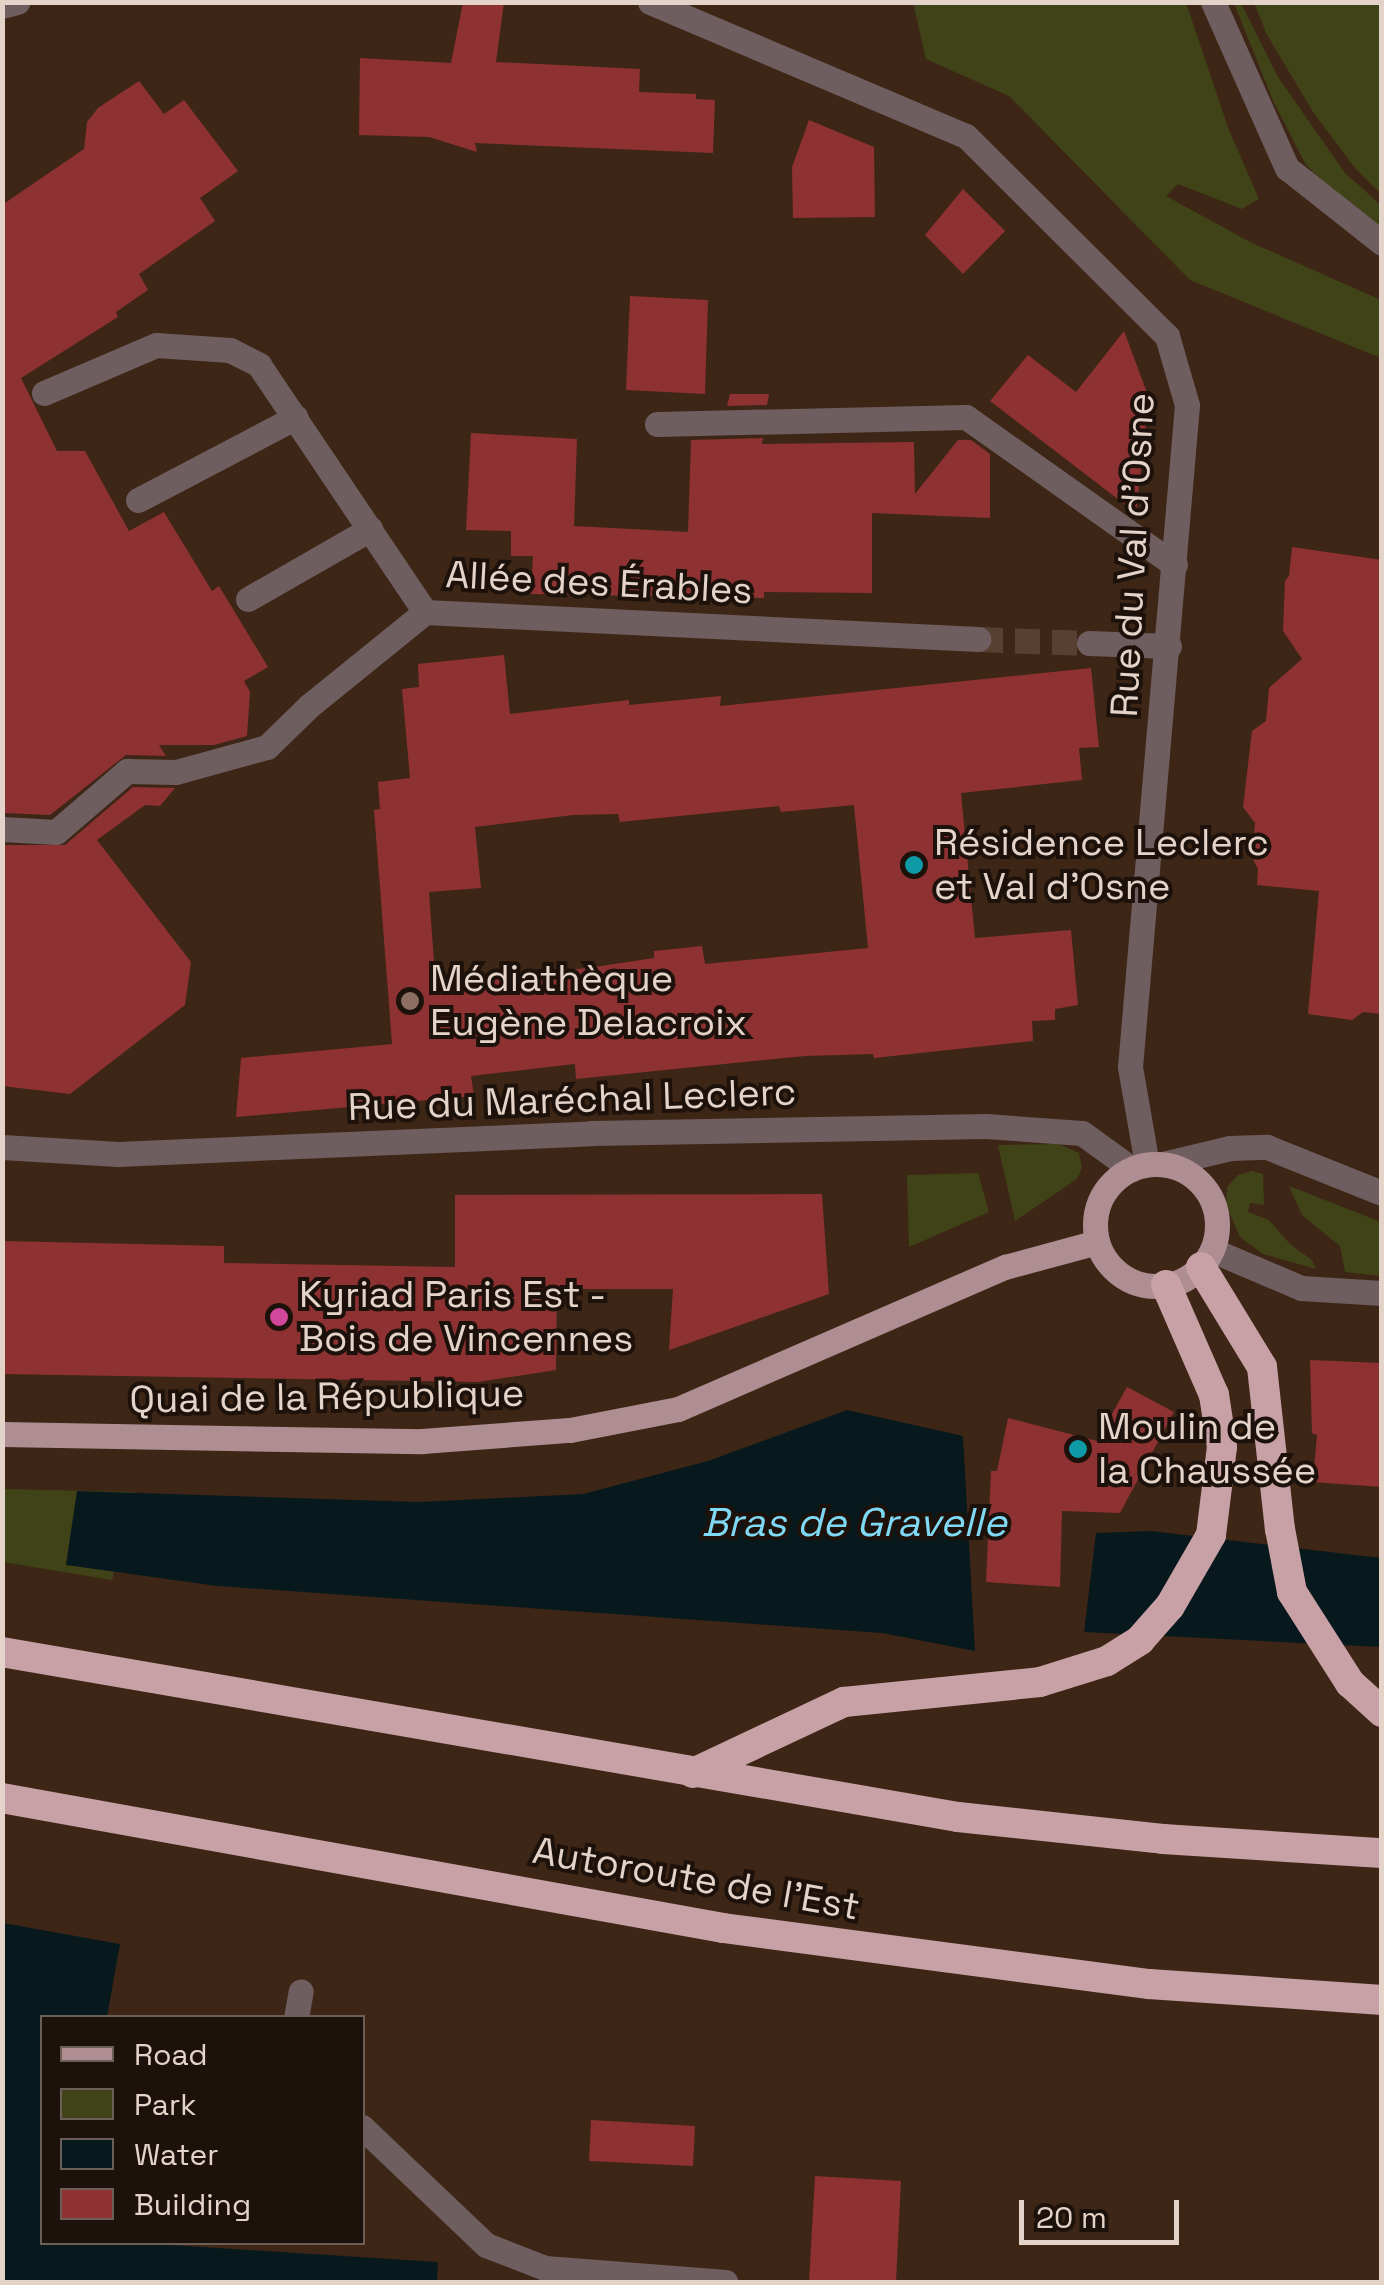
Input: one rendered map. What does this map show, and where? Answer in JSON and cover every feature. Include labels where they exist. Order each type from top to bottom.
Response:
[{"type":"highway","points":[[1206,1258],[1262,1367],[1280,1529],[1292,1592],[1350,1683],[1382,1712]]},
{"type":"highway","points":[[693,1773],[844,1702],[1040,1682],[1107,1662],[1140,1640],[1170,1606],[1211,1535],[1222,1447],[1214,1394],[1166,1285]]},
{"type":"highway","points":[[2,1652],[231,1688],[958,1817],[1162,1839],[1382,1853]]},
{"type":"highway","name":"Autoroute de l’Est","points":[[6,1798],[724,1928],[1149,1984],[1382,2000]]},
{"type":"main road","points":[[1147,1166],[1182,1169],[1209,1194],[1216,1212],[1206,1258],[1166,1285],[1131,1281],[1116,1272],[1097,1242],[1095,1225],[1105,1191],[1147,1166]]},
{"type":"main road","name":"Quai de la République","points":[[2,1434],[422,1441],[570,1430],[678,1409],[1004,1267],[1097,1242]]},
{"type":"street","points":[[2,6],[17,2]]},
{"type":"street","name":"Rue du Val d'Osne","points":[[650,2],[966,136],[1167,336],[1187,405],[1130,1067],[1147,1166]]},
{"type":"street","points":[[1214,2],[1288,168],[1382,243]]},
{"type":"street","points":[[44,393],[156,345],[230,350],[259,366],[424,612]]},
{"type":"street","points":[[138,500],[296,417]]},
{"type":"street","points":[[657,424],[966,417],[1175,566]]},
{"type":"street","points":[[248,599],[370,529]]},
{"type":"street","name":"Allée des Érables","points":[[2,829],[56,832],[127,771],[176,772],[267,746],[309,706],[424,612],[502,619],[978,638]]},
{"type":"street","points":[[1089,643],[1169,646]]},
{"type":"street","name":"Rue du Maréchal Leclerc","points":[[2,1146],[118,1154],[592,1133],[1002,1126],[1082,1133],[1147,1166]]},
{"type":"street","points":[[1147,1166],[1230,1148],[1268,1147],[1382,1193]]},
{"type":"street","points":[[1206,1258],[1301,1288],[1382,1293]]},
{"type":"street","points":[[297,2015],[302,1991]]},
{"type":"street","points":[[365,2129],[486,2245],[546,2268],[725,2282]]},
{"type":"green space","points":[[913,3],[1186,3],[1229,130],[1259,199],[1242,209],[1178,184],[1166,196],[1250,242],[1381,300],[1381,358],[1190,280],[1009,96],[926,59]]},
{"type":"green space","points":[[1234,3],[1241,3],[1278,77],[1345,173],[1381,205],[1381,227],[1329,191],[1305,163],[1274,103]]},
{"type":"green space","points":[[1254,3],[1381,3],[1381,194],[1355,168],[1313,112],[1267,35]]},
{"type":"green space","points":[[1058,1144],[1079,1153],[1082,1168],[1077,1179],[1015,1221],[998,1145]]},
{"type":"green space","points":[[1252,1171],[1263,1174],[1264,1205],[1250,1203],[1248,1212],[1269,1220],[1291,1245],[1312,1260],[1316,1269],[1263,1254],[1240,1237],[1226,1205],[1227,1187],[1238,1175]]},
{"type":"green space","points":[[978,1173],[989,1212],[909,1247],[907,1175]]},
{"type":"green space","points":[[1289,1186],[1381,1222],[1381,1276],[1345,1272],[1340,1246],[1302,1215]]},
{"type":"green space","points":[[2,1489],[136,1492],[112,1580],[3,1562]]},
{"type":"water","name":"Bras de Gravelle","points":[[847,1410],[963,1436],[975,1651],[882,1633],[217,1586],[66,1565],[77,1491],[419,1502],[583,1494],[708,1461]]},
{"type":"water","name":"Bras de Gravelle","points":[[1151,1531],[1381,1558],[1381,1647],[1084,1632],[1096,1533]]},
{"type":"water","points":[[3,1923],[120,1944],[107,2015],[40,2015],[40,2245],[171,2245],[438,2262],[437,2282],[3,2282]]},
{"type":"building","points":[[463,2],[504,2],[496,62],[640,69],[639,92],[696,94],[696,99],[715,100],[713,153],[475,143],[477,152],[429,137],[359,135],[360,58],[451,63]]},
{"type":"building","points":[[139,81],[164,114],[184,100],[238,171],[200,198],[215,221],[139,274],[148,290],[116,312],[118,317],[21,378],[57,451],[85,451],[129,531],[164,512],[212,591],[219,586],[268,667],[244,681],[250,692],[247,736],[214,745],[159,745],[166,756],[126,755],[50,815],[2,813],[2,205],[84,149],[87,122],[98,108]]},
{"type":"building","points":[[809,120],[874,147],[875,217],[793,218],[792,167]]},
{"type":"building","points":[[963,189],[1005,231],[963,274],[925,235]]},
{"type":"building","points":[[630,296],[708,300],[705,394],[626,390]]},
{"type":"building","points":[[1124,331],[1149,398],[1136,513],[990,401],[1028,355],[1076,392]]},
{"type":"building","points":[[730,394],[769,394],[767,405],[727,406]]},
{"type":"building","points":[[471,433],[577,439],[574,526],[688,532],[691,440],[763,438],[762,444],[914,442],[915,494],[958,440],[971,440],[990,454],[990,518],[872,513],[872,593],[764,592],[764,598],[531,594],[533,556],[511,556],[511,531],[466,530]]},
{"type":"building","points":[[1292,547],[1382,560],[1382,1014],[1363,1012],[1352,1020],[1308,1014],[1319,891],[1257,885],[1258,869],[1252,857],[1255,823],[1243,807],[1252,731],[1266,721],[1269,688],[1302,659],[1283,631],[1285,581]]},
{"type":"building","name":"Résidence Leclerc et Val d'Osne","points":[[504,655],[510,714],[629,700],[629,705],[721,696],[720,706],[1091,668],[1099,747],[1079,748],[1082,780],[961,793],[975,938],[1071,930],[1078,1005],[1055,1009],[1055,1020],[1032,1021],[1033,1041],[874,1058],[873,1054],[805,1056],[576,1079],[575,1064],[471,1076],[474,1096],[236,1117],[241,1058],[392,1044],[374,810],[380,809],[378,782],[410,778],[402,689],[419,687],[418,664]],"holes":[[[854,805],[868,948],[705,964],[702,946],[654,951],[654,958],[588,968],[464,979],[464,975],[435,976],[429,892],[481,888],[475,827],[573,815],[618,814],[620,822],[779,806],[781,812]]]},
{"type":"building","points":[[133,787],[175,788],[160,806],[145,805],[97,840],[191,962],[185,1005],[70,1094],[2,1086],[2,845],[65,845]]},
{"type":"building","name":"Kyriad Paris Est - Bois de Vincennes","points":[[822,1194],[829,1294],[669,1350],[673,1289],[557,1289],[556,1370],[478,1382],[2,1374],[2,1241],[224,1246],[224,1263],[455,1267],[455,1195]]},
{"type":"building","points":[[1310,1360],[1382,1363],[1382,1487],[1313,1482],[1317,1435],[1312,1433]]},
{"type":"building","name":"Moulin de la Chaussée","points":[[1127,1387],[1174,1412],[1120,1513],[1062,1511],[1060,1587],[986,1582],[991,1471],[997,1471],[1008,1418],[1097,1441]]},
{"type":"building","points":[[591,2120],[695,2126],[693,2166],[589,2161]]},
{"type":"building","points":[[815,2176],[901,2181],[896,2282],[809,2282]]},
{"type":"tunnel","points":[[978,639],[1089,643]]},
{"type":"place","name":"Résidence Leclerc et Val d'Osne","points":[[914,865]]},
{"type":"place","name":"Médiathèque Eugène Delacroix","points":[[410,1001]]},
{"type":"place","name":"Kyriad Paris Est - Bois de Vincennes","points":[[279,1317]]},
{"type":"place","name":"Moulin de la Chaussée","points":[[1078,1449]]}]
